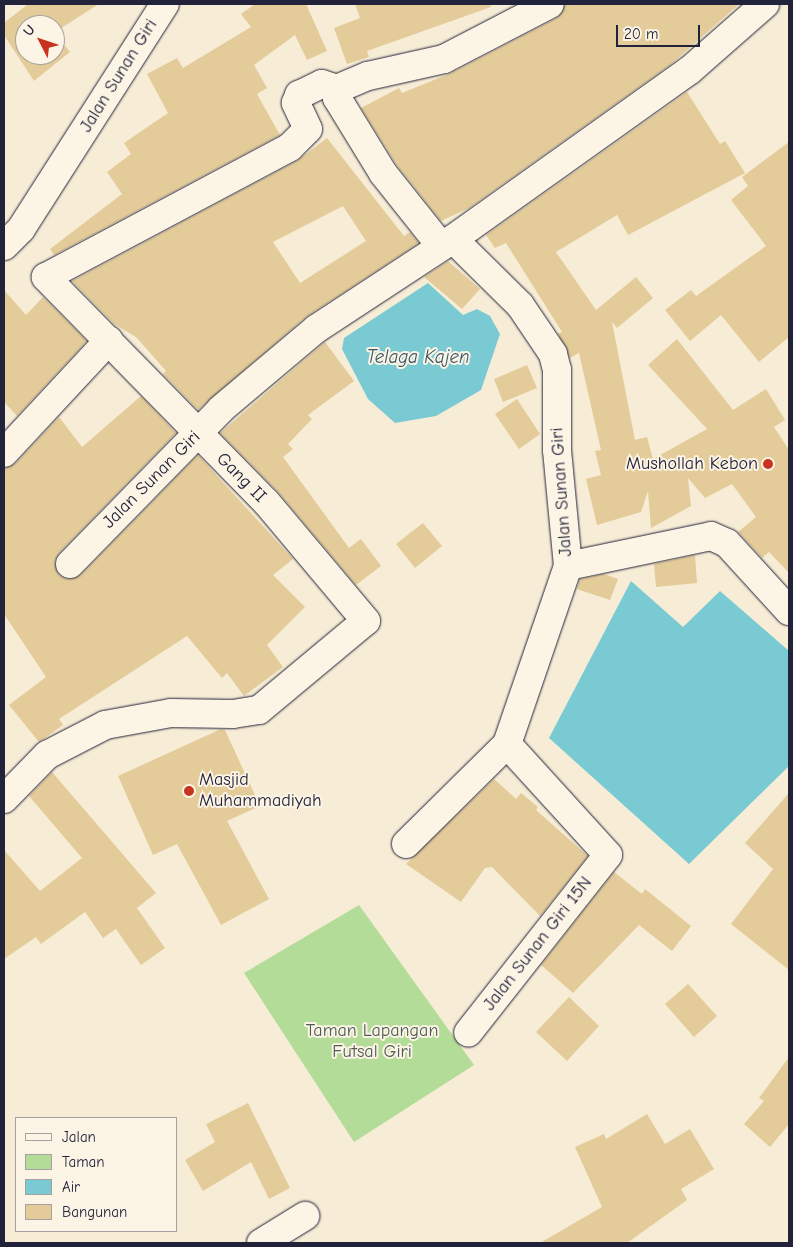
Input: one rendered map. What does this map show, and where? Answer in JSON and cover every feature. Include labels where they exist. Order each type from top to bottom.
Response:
[{"type":"street","name":"Jalan Sunan Giri","points":[[4,246],[21,229],[164,4]]},
{"type":"street","points":[[447,242],[378,166],[337,98],[337,89],[368,76],[444,59],[550,4]]},
{"type":"street","name":"Jalan Sunan Giri","points":[[70,564],[197,434],[316,329],[447,242],[690,70],[765,4]]},
{"type":"street","name":"Gang II","points":[[4,799],[47,755],[105,725],[171,713],[259,710],[366,621],[266,502],[197,434],[109,340],[46,277],[290,147],[308,129],[296,103],[298,95],[322,84],[337,89]]},
{"type":"street","name":"Jalan Sunan Giri","points":[[447,242],[520,305],[553,354],[558,370],[557,450],[568,566],[507,744]]},
{"type":"street","points":[[4,453],[109,340]]},
{"type":"street","points":[[568,566],[711,536],[727,543],[789,611]]},
{"type":"street","points":[[406,844],[507,744]]},
{"type":"street","name":"Jalan Sunan Giri 15N","points":[[468,1033],[608,855],[507,744]]},
{"type":"street","points":[[261,1243],[305,1216]]},
{"type":"green space","name":"Taman Lapangan Futsal Giri","points":[[359,905],[474,1065],[354,1142],[244,973]]},
{"type":"water","name":"Telaga Kajen","points":[[428,283],[463,315],[477,309],[490,316],[500,334],[481,390],[436,416],[395,423],[368,399],[342,349],[344,338]]},
{"type":"water","points":[[631,581],[683,627],[720,591],[789,651],[789,766],[689,864],[549,738]]},
{"type":"building","points":[[28,4],[99,4],[65,26],[65,15],[15,15],[15,52],[4,35],[4,23]]},
{"type":"building","points":[[255,4],[306,4],[327,51],[307,60],[295,35],[254,65],[267,88],[257,94],[280,135],[54,255],[50,249],[122,194],[107,172],[131,154],[124,143],[168,113],[147,74],[177,58],[183,68],[251,27],[241,14]]},
{"type":"building","points":[[355,4],[490,4],[491,7],[367,51],[369,57],[347,64],[334,28],[360,18]]},
{"type":"building","points":[[565,4],[739,4],[670,65],[469,208],[441,221],[396,164],[361,108],[399,88],[402,93],[451,73],[557,18]]},
{"type":"building","points":[[65,46],[70,52],[65,56]]},
{"type":"building","points":[[24,65],[54,65],[34,81]]},
{"type":"building","points":[[687,92],[720,144],[725,141],[745,173],[628,235],[617,215],[556,252],[596,310],[636,277],[653,298],[617,328],[612,322],[635,440],[647,437],[653,459],[707,429],[648,365],[677,339],[733,410],[766,389],[785,420],[774,427],[789,450],[789,573],[769,552],[762,558],[738,532],[756,517],[732,484],[705,498],[688,478],[691,506],[651,528],[648,491],[641,512],[597,525],[586,479],[601,475],[595,451],[601,450],[579,353],[570,358],[558,334],[562,332],[506,243],[495,248],[486,235]]},
{"type":"building","points":[[327,138],[404,236],[410,232],[419,243],[306,317],[198,410],[163,374],[166,371],[136,337],[114,324],[72,281],[297,161]],"holes":[[[343,206],[366,241],[300,283],[273,242]]]},
{"type":"building","points":[[789,142],[789,337],[759,362],[721,315],[690,341],[665,310],[691,290],[696,296],[766,246],[731,200],[748,186],[742,177]]},
{"type":"building","points":[[448,261],[480,289],[462,309],[424,277]]},
{"type":"building","points":[[4,290],[26,315],[43,297],[87,341],[17,416],[4,402]]},
{"type":"building","points":[[325,342],[354,381],[308,415],[312,419],[288,444],[293,449],[283,457],[349,548],[361,539],[381,566],[356,585],[278,492],[220,433]]},
{"type":"building","points":[[527,365],[537,388],[503,402],[494,379]]},
{"type":"building","points":[[141,396],[176,433],[59,553],[55,561],[59,575],[67,579],[81,575],[198,455],[293,559],[273,575],[305,607],[267,645],[283,667],[244,696],[227,673],[222,678],[187,636],[59,719],[63,725],[39,742],[9,705],[46,677],[4,614],[4,468],[15,464],[59,417],[82,447]]},
{"type":"building","points":[[517,399],[540,434],[519,449],[495,414]]},
{"type":"building","points":[[423,523],[442,546],[415,568],[396,544]]},
{"type":"building","points":[[695,555],[697,583],[656,587],[654,564]]},
{"type":"building","points":[[604,574],[618,579],[610,600],[577,589],[580,579]]},
{"type":"building","name":"Masjid Muhammadiyah","points":[[221,729],[225,730],[260,806],[227,821],[269,899],[221,925],[177,844],[153,855],[118,776]]},
{"type":"building","points":[[52,772],[156,893],[137,908],[165,948],[141,965],[116,929],[103,938],[85,912],[41,944],[36,937],[4,959],[4,850],[40,891],[82,858],[29,796]]},
{"type":"building","points":[[494,779],[516,799],[521,793],[538,807],[536,810],[588,856],[540,916],[492,867],[485,868],[461,902],[406,864]]},
{"type":"building","points":[[789,793],[789,970],[731,924],[773,869],[745,843]]},
{"type":"building","points":[[614,872],[642,894],[645,889],[691,926],[672,951],[639,925],[573,993],[541,965]]},
{"type":"building","points":[[688,984],[717,1016],[694,1037],[665,1004]]},
{"type":"building","points":[[569,997],[599,1026],[567,1061],[536,1032]]},
{"type":"building","points":[[789,1057],[789,1124],[770,1147],[744,1124],[764,1101],[759,1098]]},
{"type":"building","points":[[248,1103],[290,1188],[269,1199],[251,1162],[203,1191],[185,1160],[215,1142],[206,1124]]},
{"type":"building","points":[[647,1114],[665,1144],[690,1129],[714,1169],[681,1189],[687,1200],[627,1243],[540,1243],[602,1207],[575,1147],[604,1134],[606,1139]]},
{"type":"place","name":"Mushollah Kebon","points":[[768,464]]},
{"type":"place","name":"Masjid Muhammadiyah","points":[[189,791]]}]
